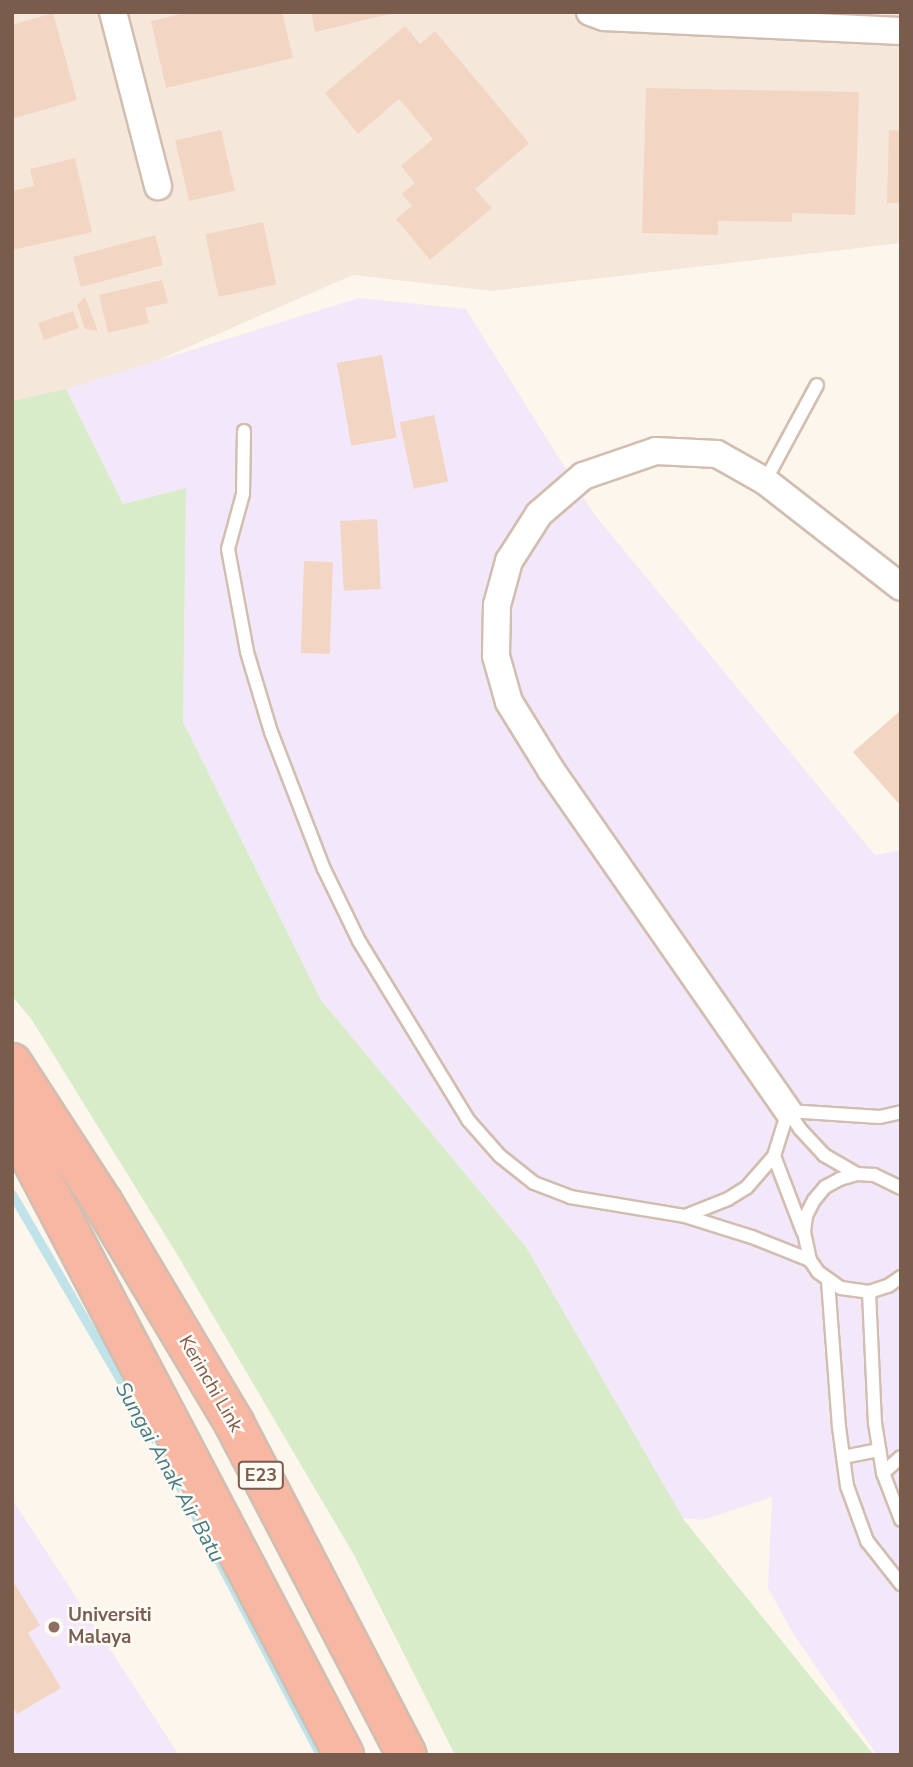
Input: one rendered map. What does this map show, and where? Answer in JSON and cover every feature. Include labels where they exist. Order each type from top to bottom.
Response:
[{"type":"highway","name":"Kerinchi Link","points":[[12,1063],[103,1203],[234,1423],[407,1755]]},
{"type":"highway","name":"E23","points":[[12,1122],[344,1755]]},
{"type":"street","points":[[113,12],[158,186]]},
{"type":"street","points":[[590,12],[604,17],[901,31]]},
{"type":"street","points":[[788,1111],[551,770],[509,702],[496,656],[497,605],[509,561],[539,514],[583,476],[656,451],[717,454],[765,481],[899,582]]},
{"type":"lane","points":[[765,481],[817,385]]},
{"type":"lane","points":[[244,431],[243,494],[228,549],[247,652],[280,757],[324,869],[359,941],[469,1121],[500,1156],[534,1184],[570,1198],[685,1216],[810,1260]]},
{"type":"lane","points":[[685,1216],[729,1199],[747,1187],[774,1156],[788,1111]]},
{"type":"lane","points":[[788,1111],[880,1117],[901,1112]]},
{"type":"lane","points":[[788,1111],[800,1129],[824,1155],[857,1174]]},
{"type":"lane","points":[[774,1156],[804,1232],[810,1260],[828,1281],[841,1288],[869,1292],[888,1286],[901,1277]]},
{"type":"lane","points":[[804,1232],[806,1216],[825,1187],[857,1174],[874,1175],[901,1188]]},
{"type":"lane","points":[[828,1281],[847,1486],[863,1533],[901,1584]]},
{"type":"lane","points":[[869,1292],[875,1423],[883,1473],[901,1520]]},
{"type":"lane","points":[[843,1457],[879,1450]]},
{"type":"lane","points":[[883,1473],[901,1457]]},
{"type":"shaded area","points":[[12,12],[901,12],[901,243],[492,291],[353,275],[12,424]]},
{"type":"shaded area","points":[[359,298],[466,309],[594,514],[875,855],[901,850],[901,1755],[877,1755],[794,1635],[768,1588],[772,1497],[702,1520],[671,1517],[526,1247],[321,1000],[183,722],[186,488],[123,504],[66,389]]},
{"type":"shaded area","name":"Universiti Malaya","points":[[12,1499],[179,1755],[12,1755]]},
{"type":"green space","points":[[66,389],[123,504],[186,488],[183,722],[321,1000],[526,1247],[684,1520],[874,1755],[455,1755],[354,1555],[175,1251],[32,1020],[12,996],[12,401]]},
{"type":"building","points":[[189,12],[282,12],[293,58],[166,88],[151,21]]},
{"type":"building","points":[[311,12],[394,12],[394,13],[315,32]]},
{"type":"building","points":[[53,13],[77,100],[12,119],[12,25]]},
{"type":"building","points":[[405,26],[420,44],[435,31],[529,143],[475,189],[492,208],[430,260],[396,219],[412,206],[402,194],[415,183],[401,166],[433,139],[399,99],[358,134],[325,93]]},
{"type":"building","points":[[646,88],[859,92],[855,215],[792,213],[792,222],[718,221],[718,235],[642,233]]},
{"type":"building","points":[[221,130],[235,190],[189,201],[175,141]]},
{"type":"building","points":[[889,130],[901,131],[901,203],[887,203]]},
{"type":"building","points":[[75,158],[92,232],[12,250],[12,191],[34,186],[30,169]]},
{"type":"building","points":[[263,222],[276,285],[219,297],[205,234]]},
{"type":"building","points":[[155,235],[163,265],[81,287],[73,257]]},
{"type":"building","points":[[162,280],[168,303],[145,308],[149,323],[108,333],[99,295]]},
{"type":"building","points":[[85,297],[98,331],[85,329],[77,305]]},
{"type":"building","points":[[73,311],[79,328],[44,340],[38,323]]},
{"type":"building","points":[[382,355],[397,438],[351,446],[337,363]]},
{"type":"building","points":[[434,415],[448,482],[414,489],[400,422]]},
{"type":"building","points":[[377,519],[381,589],[344,591],[340,521]]},
{"type":"building","points":[[304,561],[333,562],[330,654],[301,653]]},
{"type":"building","points":[[901,710],[901,806],[853,752]]},
{"type":"building","points":[[12,1580],[40,1625],[28,1633],[61,1688],[17,1714],[12,1706]]},
{"type":"waterway","name":"Sungai Anak Air Batu","points":[[12,1194],[158,1445],[320,1755]]},
{"type":"place","name":"Universiti Malaya","points":[[54,1627]]}]
